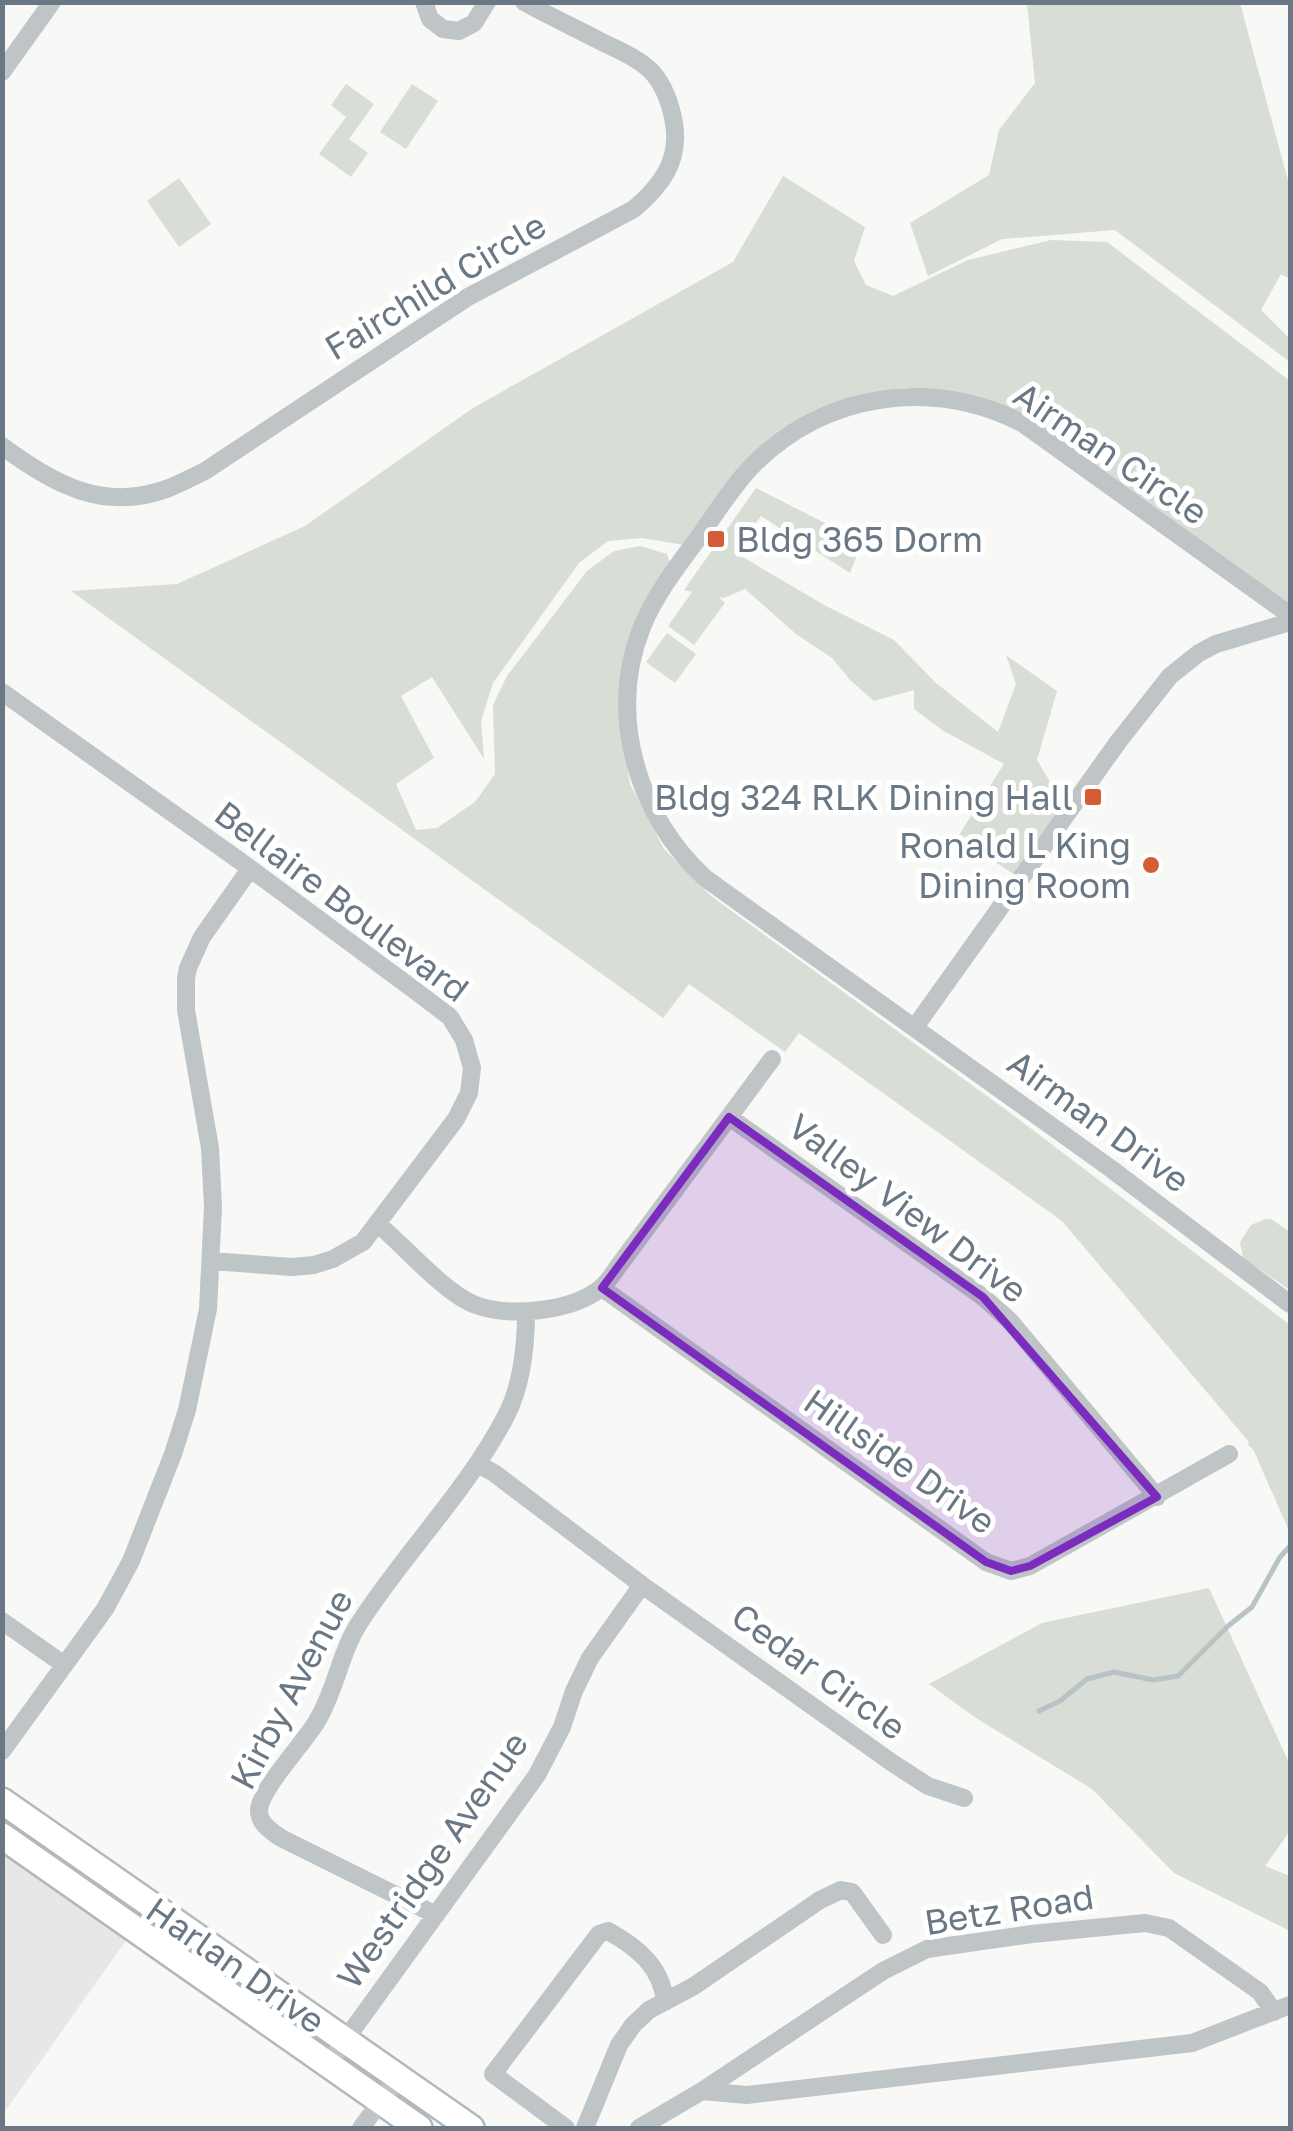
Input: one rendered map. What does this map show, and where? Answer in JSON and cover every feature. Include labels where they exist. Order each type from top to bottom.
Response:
[{"type":"main road","name":"Harlan Drive","points":[[2,1800],[470,2128]]},
{"type":"main road","name":"Harlan Drive","points":[[2,1836],[419,2128]]},
{"type":"street","points":[[2,72],[52,2]]},
{"type":"street","points":[[424,2],[430,19],[442,30],[459,31],[474,22],[487,2]]},
{"type":"street","name":"Fairchild Circle","points":[[2,446],[49,479],[72,489],[105,496],[133,496],[166,489],[205,471],[468,297],[634,209],[653,193],[666,175],[676,134],[672,111],[652,73],[634,59],[524,2]]},
{"type":"street","name":"Airman Circle","points":[[935,397],[985,408],[1022,424],[1290,618],[1216,644],[1170,676],[1142,708],[915,1027],[722,891],[690,864],[657,818],[634,762],[628,726],[628,689],[642,627],[664,588],[755,463],[794,432],[864,402],[935,397]]},
{"type":"street","name":"Bellaire Boulevard","points":[[2,692],[450,1017],[464,1040],[472,1068],[469,1092],[456,1119],[363,1242],[333,1259],[292,1268],[211,1261]]},
{"type":"street","points":[[2,1751],[104,1609],[132,1561],[187,1410],[208,1309],[214,1207],[210,1148],[186,1010],[186,978],[202,937],[250,869]]},
{"type":"street","name":"Airman Drive","points":[[915,1027],[1290,1304]]},
{"type":"street","points":[[378,1224],[474,1304],[526,1312],[583,1298],[602,1288],[772,1059]]},
{"type":"street","name":"Valley View Drive","points":[[730,1117],[983,1296],[1010,1321],[1156,1496]]},
{"type":"street","name":"Hillside Drive","points":[[602,1288],[986,1562],[1011,1571],[1030,1566],[1229,1454]]},
{"type":"street","name":"Kirby Avenue","points":[[436,1914],[282,1838],[269,1830],[259,1811],[262,1795],[319,1718],[356,1628],[478,1464],[506,1418],[518,1392],[526,1312]]},
{"type":"street","name":"Cedar Circle","points":[[478,1464],[890,1762],[928,1786],[964,1798]]},
{"type":"street","name":"Westridge Avenue","points":[[327,2065],[537,1775],[590,1658],[642,1585]]},
{"type":"street","points":[[2,1621],[63,1664]]},
{"type":"street","points":[[585,2128],[619,2045],[633,2025],[650,2010],[694,1986],[820,1900],[841,1890],[852,1892],[883,1936]]},
{"type":"street","name":"Betz Road","points":[[639,2128],[884,1972],[927,1949],[1145,1922],[1170,1928],[1282,2009]]},
{"type":"street","points":[[566,2128],[493,2074],[599,1934],[608,1931],[630,1943],[650,1962],[663,1988],[664,2002]]},
{"type":"street","name":"Betz Road","points":[[702,2091],[747,2095],[1192,2043],[1282,2009]]},
{"type":"street","points":[[360,2128],[398,2078]]},
{"type":"highlighted area","points":[[729,1117],[983,1297],[1157,1497],[1030,1566],[1011,1571],[986,1562],[602,1288]]},
{"type":"shaded area","points":[[1027,3],[1240,3],[1290,188],[1290,279],[1281,274],[1261,310],[1290,339],[1290,362],[1115,230],[1002,239],[928,276],[910,223],[989,175],[999,130],[1035,83]]},
{"type":"shaded area","points":[[346,84],[374,104],[349,139],[368,153],[351,177],[319,154],[346,117],[331,105]]},
{"type":"shaded area","points":[[412,84],[438,101],[406,149],[380,132]]},
{"type":"shaded area","points":[[783,176],[865,227],[854,261],[866,285],[893,296],[968,260],[1051,240],[1107,242],[1290,381],[1290,605],[1045,430],[998,404],[959,394],[902,388],[840,402],[795,423],[684,545],[642,538],[608,541],[579,563],[493,683],[481,721],[484,759],[432,677],[401,696],[434,758],[396,784],[416,830],[437,828],[475,802],[495,774],[493,705],[507,676],[587,571],[614,551],[640,546],[667,554],[670,563],[632,633],[618,709],[630,784],[664,849],[711,896],[1009,1112],[1290,1325],[1290,1533],[1249,1442],[1062,1221],[799,1033],[785,1052],[689,984],[663,1018],[71,591],[177,584],[305,526],[473,408],[733,262]]},
{"type":"shaded area","points":[[179,178],[211,224],[179,247],[147,201]]},
{"type":"shaded area","points":[[756,488],[862,542],[850,573],[761,516],[734,552],[894,640],[936,683],[998,732],[1016,684],[1006,655],[1057,691],[1037,760],[1063,804],[1014,874],[957,838],[1004,764],[942,730],[914,709],[914,690],[874,701],[832,658],[796,634],[745,589],[719,597],[725,603],[694,645],[668,626],[692,592],[684,590]]},
{"type":"shaded area","points":[[667,633],[696,654],[675,683],[646,662]]},
{"type":"shaded area","points":[[1265,1219],[1290,1232],[1290,1290],[1243,1258],[1240,1242],[1251,1225]]},
{"type":"shaded area","points":[[1209,1588],[1290,1765],[1290,1831],[1265,1866],[1290,1876],[1290,1931],[1174,1873],[1092,1789],[976,1718],[929,1684],[1042,1623]]},
{"type":"shaded area","points":[[3,1845],[130,1935],[3,2114]]},
{"type":"waterway","points":[[1039,1711],[1060,1701],[1087,1679],[1114,1672],[1153,1680],[1178,1676],[1252,1607],[1290,1546]]},
{"type":"place","name":"Bldg 365 Dorm","points":[[716,539]]},
{"type":"place","name":"Bldg 324 RLK Dining Hall","points":[[1093,797]]},
{"type":"place","name":"Ronald L King Dining Room","points":[[1151,865]]}]
